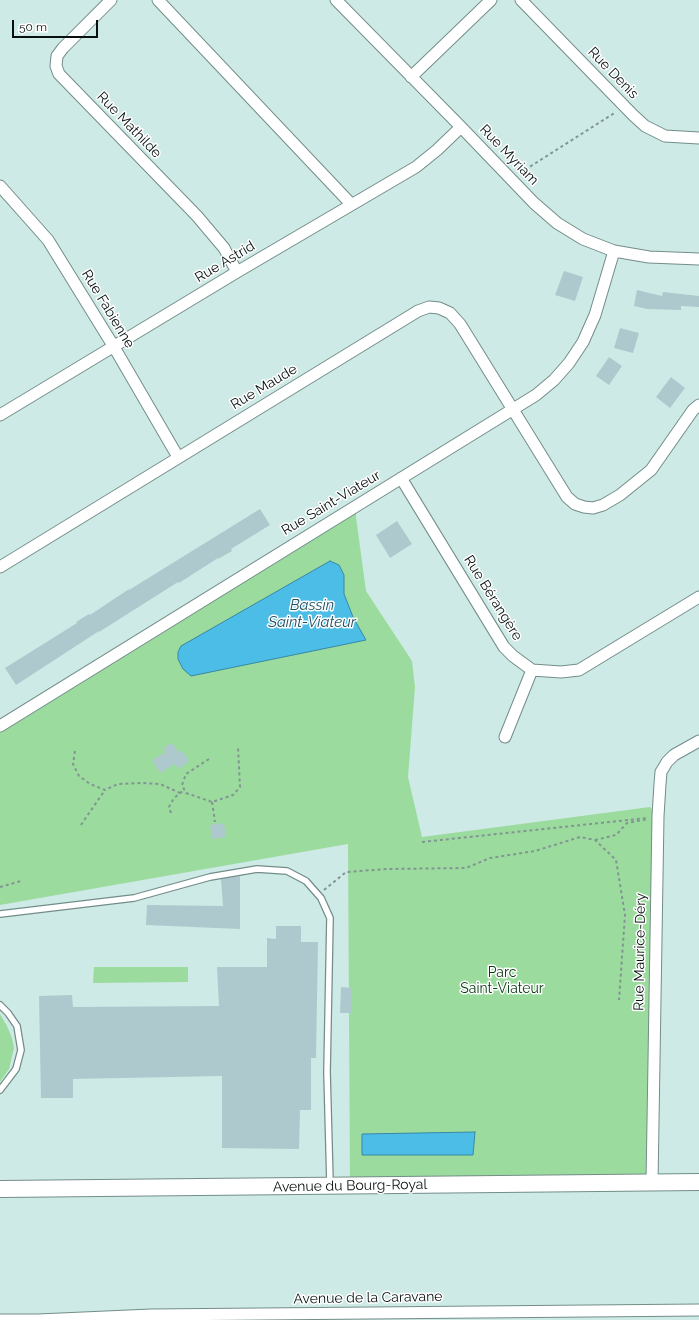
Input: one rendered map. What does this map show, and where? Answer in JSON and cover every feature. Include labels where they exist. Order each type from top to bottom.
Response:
[{"type":"main road","name":"Avenue du Bourg-Royal","points":[[0,1189],[699,1182]]},
{"type":"street","name":"Rue Mathilde","points":[[111,0],[63,48],[57,56],[56,66],[59,74],[197,216],[224,248],[237,272]]},
{"type":"street","points":[[158,0],[351,204]]},
{"type":"street","name":"Rue Myriam","points":[[336,0],[534,203],[557,223],[583,239],[614,251],[649,257],[699,259]]},
{"type":"street","points":[[411,78],[491,0]]},
{"type":"street","name":"Rue Denis","points":[[521,0],[624,107],[645,126],[656,133],[665,136],[699,138]]},
{"type":"street","name":"Rue Astrid","points":[[0,415],[351,204],[416,167],[437,150],[461,127]]},
{"type":"street","name":"Rue Fabienne","points":[[0,186],[48,240],[114,347],[178,457]]},
{"type":"street","name":"Rue Saint-Viateur","points":[[0,726],[536,395],[554,380],[569,363],[583,342],[595,315],[614,251]]},
{"type":"street","name":"Rue Maude","points":[[0,567],[418,311],[429,307],[445,310],[450,313],[460,324],[513,409]]},
{"type":"street","points":[[513,409],[567,497],[575,504],[584,508],[593,508],[603,505],[620,495],[651,470],[693,410],[699,405]]},
{"type":"street","name":"Rue Bérangère","points":[[401,478],[504,647],[513,656],[532,670]]},
{"type":"street","points":[[505,737],[532,670],[561,672],[579,670],[699,597]]},
{"type":"street","name":"Rue Maurice-Déry","points":[[652,1183],[658,816],[661,772],[667,762],[674,755],[699,741]]},
{"type":"street","name":"Avenue de la Caravane","points":[[0,1320],[38,1320],[151,1315],[699,1310]]},
{"type":"lane","points":[[0,914],[134,898],[210,877],[257,869],[287,871],[306,881],[321,898],[330,918],[327,1072],[330,1186]]},
{"type":"lane","points":[[0,1005],[17,1026],[21,1050],[16,1069],[0,1090]]},
{"type":"path","points":[[511,179],[624,107]]},
{"type":"path","points":[[209,759],[186,774],[182,785],[186,793],[212,802],[233,794],[240,787],[238,747]]},
{"type":"path","points":[[75,751],[73,764],[79,776],[90,784],[105,790]]},
{"type":"path","points":[[81,825],[105,790],[118,784],[160,784],[180,793]]},
{"type":"path","points":[[171,813],[169,807],[174,798],[184,790]]},
{"type":"path","points":[[212,802],[215,822]]},
{"type":"path","points":[[318,894],[346,872],[387,869],[466,868],[490,858],[535,851],[580,837],[595,840],[616,835],[627,823],[658,816]]},
{"type":"path","points":[[422,842],[658,816]]},
{"type":"path","points":[[595,840],[616,860],[624,907],[625,915],[620,1000]]},
{"type":"path","points":[[0,888],[22,881]]},
{"type":"green space","name":"Parc Saint-Viateur","points":[[356,505],[356,517],[366,591],[412,661],[415,687],[408,777],[422,837],[650,807],[658,816],[652,1183],[350,1185],[348,844],[0,905],[0,726]]},
{"type":"green space","points":[[94,967],[188,967],[188,982],[93,983]]},
{"type":"green space","points":[[0,1014],[12,1038],[14,1048],[9,1069],[0,1082]]},
{"type":"water","name":"Bassin Saint-Viateur","points":[[330,561],[339,565],[344,575],[344,594],[353,617],[366,640],[191,676],[183,669],[178,659],[178,652],[181,646]]},
{"type":"water","points":[[475,1132],[473,1155],[362,1155],[362,1134]]},
{"type":"building","points":[[564,271],[583,277],[575,301],[555,295]]},
{"type":"building","points":[[637,290],[662,296],[663,292],[699,296],[699,307],[681,306],[681,310],[647,309],[634,306]]},
{"type":"building","points":[[620,328],[639,333],[633,353],[614,348]]},
{"type":"building","points":[[609,357],[622,366],[609,385],[596,376]]},
{"type":"building","points":[[671,377],[685,388],[670,408],[656,397]]},
{"type":"building","points":[[260,509],[270,525],[231,549],[232,551],[218,558],[179,583],[178,582],[99,631],[16,685],[5,668],[77,623],[76,622],[89,614],[90,615],[129,589]]},
{"type":"building","points":[[397,521],[412,544],[390,558],[376,535]]},
{"type":"building","points":[[172,743],[180,753],[183,751],[189,761],[179,769],[175,764],[160,773],[152,760],[166,752],[163,748]]},
{"type":"building","points":[[224,823],[226,837],[212,839],[210,825]]},
{"type":"building","points":[[240,876],[240,929],[146,925],[147,905],[223,906],[221,879]]},
{"type":"building","points":[[276,926],[301,926],[301,942],[318,942],[316,1058],[311,1058],[311,1110],[300,1110],[299,1149],[222,1148],[222,1076],[73,1079],[73,1098],[41,1098],[39,996],[72,995],[73,1007],[219,1006],[217,967],[267,967],[267,938],[276,939]]},
{"type":"building","points":[[341,987],[352,988],[351,1013],[340,1013]]}]
